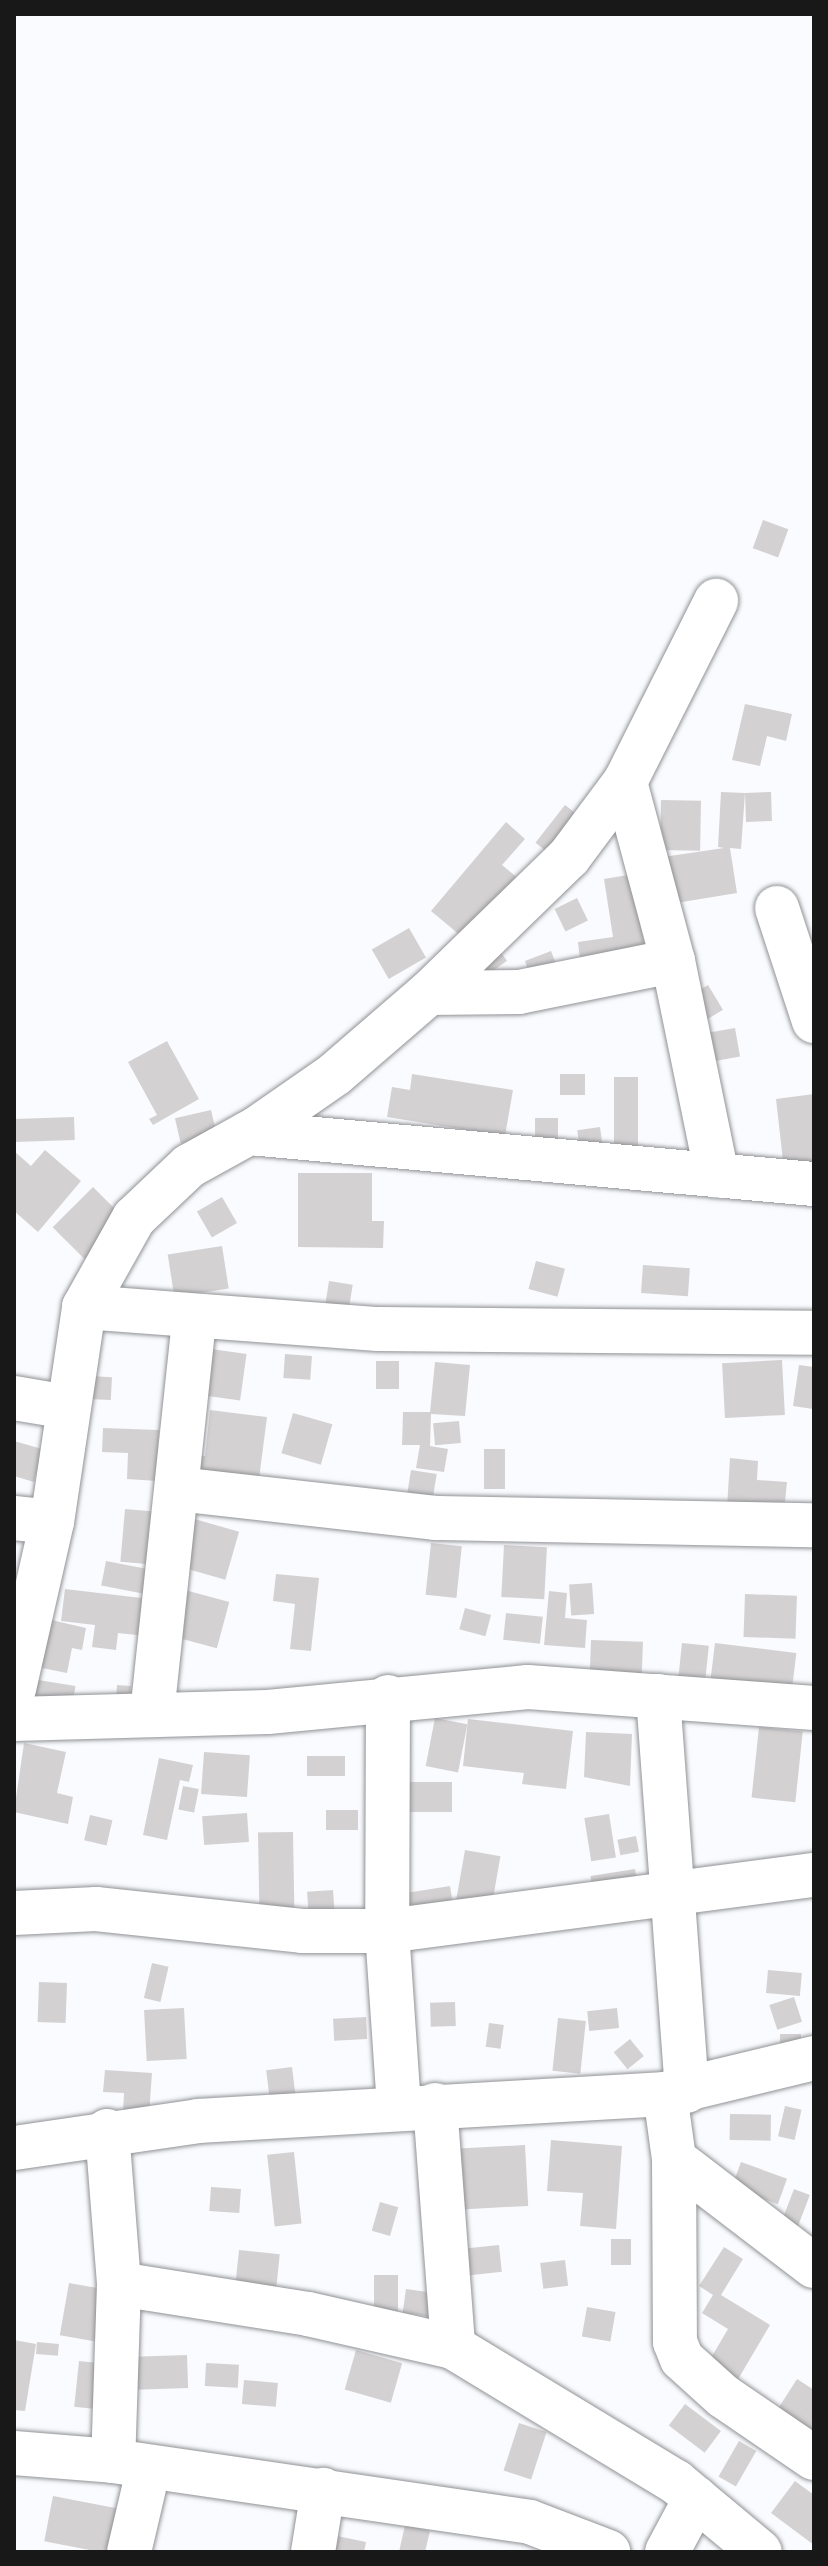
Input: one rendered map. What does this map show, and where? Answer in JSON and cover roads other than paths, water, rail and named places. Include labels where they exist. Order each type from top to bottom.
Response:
[{"type":"street","points":[[14,1689],[33,1520],[68,1407],[84,1307],[134,1218],[189,1166],[249,1133],[335,1074],[429,993],[569,857],[625,782],[716,601]]},
{"type":"street","points":[[625,782],[673,961],[717,1176]]},
{"type":"street","points":[[777,908],[814,1021]]},
{"type":"street","points":[[429,993],[519,992],[673,961]]},
{"type":"street","points":[[249,1133],[814,1184]]},
{"type":"street","points":[[84,1307],[194,1319],[378,1329],[814,1333]]},
{"type":"street","points":[[152,1714],[194,1319]]},
{"type":"street","points":[[14,1398],[68,1407]]},
{"type":"street","points":[[178,1489],[435,1518],[814,1525]]},
{"type":"street","points":[[14,1719],[268,1712],[388,1697],[528,1687],[814,1708]]},
{"type":"street","points":[[658,1696],[671,1895],[676,2092],[675,2342],[682,2359],[723,2396],[814,2458]]},
{"type":"street","points":[[388,1697],[387,1931],[453,2347]]},
{"type":"street","points":[[14,1913],[96,1909],[302,1931],[387,1931],[814,1875]]},
{"type":"street","points":[[14,2148],[107,2131],[417,2106],[676,2092],[814,2058]]},
{"type":"street","points":[[107,2131],[131,2464],[129,2552]]},
{"type":"street","points":[[674,2159],[763,2222],[814,2266]]},
{"type":"street","points":[[119,2284],[308,2314],[453,2347],[696,2498],[760,2552]]},
{"type":"street","points":[[14,2453],[131,2464],[530,2522],[608,2552]]},
{"type":"street","points":[[313,2552],[323,2490]]},
{"type":"street","points":[[667,2552],[696,2498]]}]
